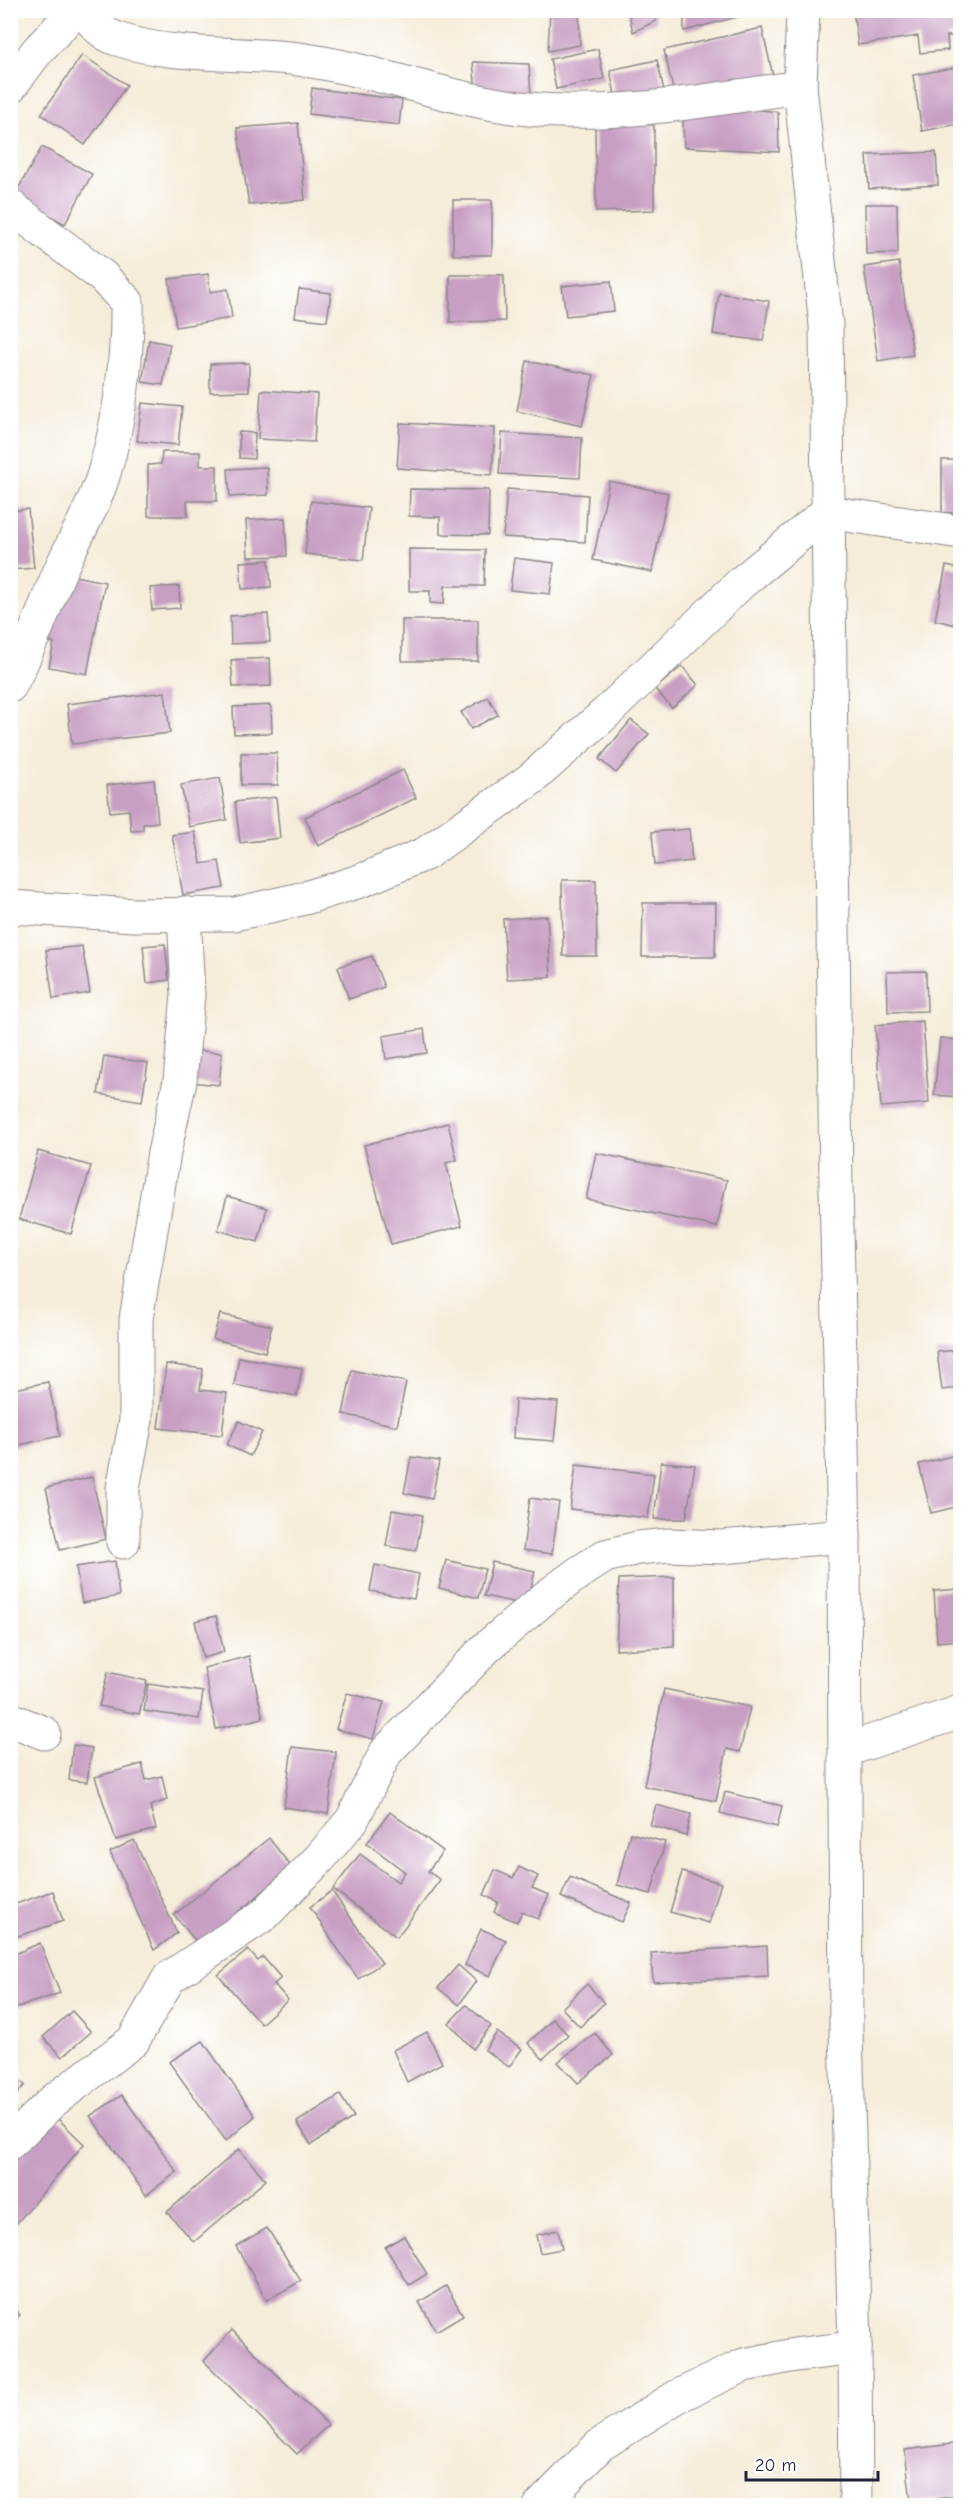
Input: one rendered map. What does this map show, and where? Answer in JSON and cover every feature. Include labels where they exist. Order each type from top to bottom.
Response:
[{"type":"street","points":[[10,87],[38,50],[76,10]]},
{"type":"street","points":[[84,10],[94,26],[116,39],[162,48],[297,59],[344,68],[453,96],[529,109],[624,111],[800,87]]},
{"type":"street","points":[[803,10],[800,87],[826,326],[836,1187],[844,1536],[846,2032],[855,2348],[856,2505]]},
{"type":"street","points":[[10,206],[102,276],[127,302],[127,339],[122,387],[104,474],[59,573],[31,647],[10,686]]},
{"type":"street","points":[[10,907],[134,915],[235,914],[304,898],[360,881],[424,854],[531,779],[606,713],[741,583],[827,512],[960,532]]},
{"type":"street","points":[[123,1542],[123,1488],[136,1420],[136,1319],[164,1153],[180,1081],[188,995],[184,913]]},
{"type":"street","points":[[10,2143],[53,2101],[133,2041],[169,1978],[264,1915],[320,1858],[352,1820],[386,1752],[487,1647],[577,1574],[605,1556],[638,1548],[669,1545],[722,1547],[844,1536]]},
{"type":"street","points":[[846,1750],[960,1712]]},
{"type":"street","points":[[10,1719],[44,1732]]},
{"type":"street","points":[[540,2505],[600,2445],[678,2396],[744,2366],[795,2355],[855,2348]]},
{"type":"building","points":[[550,10],[579,10],[580,45],[548,51]]},
{"type":"building","points":[[628,10],[655,10],[656,21],[633,32]]},
{"type":"building","points":[[684,10],[740,10],[741,16],[684,31]]},
{"type":"building","points":[[853,10],[960,10],[960,35],[947,36],[948,50],[920,53],[918,36],[858,45]]},
{"type":"building","points":[[762,28],[773,76],[675,98],[664,50]]},
{"type":"building","points":[[598,49],[604,79],[556,89],[550,59]]},
{"type":"building","points":[[82,55],[127,85],[85,145],[41,114]]},
{"type":"building","points":[[657,60],[665,95],[617,105],[610,70]]},
{"type":"building","points":[[473,62],[529,64],[531,95],[476,92]]},
{"type":"building","points":[[958,67],[960,97],[955,98],[959,124],[922,131],[913,75]]},
{"type":"building","points":[[312,88],[402,100],[399,125],[309,114]]},
{"type":"building","points":[[682,101],[778,112],[779,152],[684,147]]},
{"type":"building","points":[[595,122],[654,125],[654,210],[596,212]]},
{"type":"building","points":[[298,123],[305,200],[249,205],[237,128]]},
{"type":"building","points":[[42,147],[92,174],[65,224],[14,196]]},
{"type":"building","points":[[936,152],[938,185],[869,189],[867,155]]},
{"type":"building","points":[[453,200],[492,200],[492,255],[453,255]]},
{"type":"building","points":[[865,204],[897,204],[898,253],[866,254]]},
{"type":"building","points":[[899,262],[913,355],[878,361],[864,267]]},
{"type":"building","points":[[208,274],[210,292],[228,289],[232,318],[176,327],[169,279]]},
{"type":"building","points":[[450,275],[504,275],[505,321],[450,322]]},
{"type":"building","points":[[611,281],[614,311],[566,316],[562,286]]},
{"type":"building","points":[[299,289],[331,293],[327,321],[295,317]]},
{"type":"building","points":[[719,293],[769,301],[763,341],[713,334]]},
{"type":"building","points":[[149,340],[170,344],[163,385],[142,382]]},
{"type":"building","points":[[527,361],[594,375],[582,426],[517,411]]},
{"type":"building","points":[[249,363],[249,391],[210,392],[210,364]]},
{"type":"building","points":[[261,390],[317,394],[314,442],[258,439]]},
{"type":"building","points":[[142,403],[182,407],[178,445],[137,441]]},
{"type":"building","points":[[400,423],[495,428],[492,475],[397,468]]},
{"type":"building","points":[[239,432],[255,433],[254,459],[239,458]]},
{"type":"building","points":[[502,433],[582,438],[580,478],[499,474]]},
{"type":"building","points":[[162,452],[200,452],[200,466],[217,466],[217,501],[187,501],[188,516],[148,516],[148,465],[161,464]]},
{"type":"building","points":[[942,460],[960,460],[960,513],[942,513]]},
{"type":"building","points":[[267,467],[268,495],[230,497],[228,469]]},
{"type":"building","points":[[609,481],[668,493],[652,572],[593,560]]},
{"type":"building","points":[[410,489],[489,490],[488,535],[440,534],[440,517],[409,516]]},
{"type":"building","points":[[507,489],[588,495],[585,542],[503,537]]},
{"type":"building","points":[[311,501],[369,508],[363,560],[305,554]]},
{"type":"building","points":[[28,509],[34,568],[10,570],[10,511]]},
{"type":"building","points":[[285,518],[287,556],[248,557],[246,520]]},
{"type":"building","points":[[409,549],[485,550],[484,586],[445,586],[444,604],[430,603],[430,591],[409,591]]},
{"type":"building","points":[[514,558],[554,563],[550,594],[510,590]]},
{"type":"building","points":[[269,560],[271,587],[242,589],[240,562]]},
{"type":"building","points":[[946,566],[960,569],[960,626],[935,620]]},
{"type":"building","points":[[65,574],[105,582],[87,674],[49,667],[54,643],[47,641]]},
{"type":"building","points":[[179,586],[180,608],[152,610],[150,588]]},
{"type":"building","points":[[268,614],[270,642],[231,644],[230,616]]},
{"type":"building","points":[[402,620],[478,620],[478,661],[402,661]]},
{"type":"building","points":[[270,658],[271,686],[233,687],[231,660]]},
{"type":"building","points":[[682,666],[698,685],[672,708],[655,689]]},
{"type":"building","points":[[165,692],[170,733],[72,744],[67,704]]},
{"type":"building","points":[[488,697],[498,715],[471,729],[461,712]]},
{"type":"building","points":[[271,705],[272,733],[234,734],[233,707]]},
{"type":"building","points":[[631,720],[649,734],[616,773],[599,759]]},
{"type":"building","points":[[241,753],[277,753],[278,785],[241,785]]},
{"type":"building","points":[[403,770],[416,798],[318,846],[305,817]]},
{"type":"building","points":[[220,778],[227,820],[189,827],[181,785]]},
{"type":"building","points":[[154,780],[158,822],[143,824],[143,830],[131,831],[129,810],[110,812],[107,785]]},
{"type":"building","points":[[276,797],[280,838],[240,843],[235,802]]},
{"type":"building","points":[[689,829],[692,861],[655,865],[652,832]]},
{"type":"building","points":[[195,832],[201,864],[219,861],[224,888],[183,895],[172,835]]},
{"type":"building","points":[[562,880],[596,880],[597,956],[563,956]]},
{"type":"building","points":[[643,903],[716,903],[715,957],[642,957]]},
{"type":"building","points":[[547,916],[551,977],[507,979],[503,919]]},
{"type":"building","points":[[165,944],[169,980],[147,983],[143,946]]},
{"type":"building","points":[[82,946],[90,993],[53,999],[46,950]]},
{"type":"building","points":[[372,956],[384,987],[349,999],[338,967]]},
{"type":"building","points":[[926,971],[927,1011],[888,1012],[887,972]]},
{"type":"building","points":[[923,1021],[929,1103],[881,1107],[875,1025]]},
{"type":"building","points":[[424,1029],[427,1053],[386,1059],[383,1036]]},
{"type":"building","points":[[940,1038],[960,1040],[960,1097],[934,1095]]},
{"type":"building","points":[[193,1050],[222,1053],[219,1085],[190,1082]]},
{"type":"building","points":[[104,1056],[148,1063],[142,1101],[98,1094]]},
{"type":"building","points":[[448,1123],[457,1160],[446,1163],[462,1226],[391,1244],[364,1145]]},
{"type":"building","points":[[38,1151],[91,1166],[71,1234],[19,1219]]},
{"type":"building","points":[[596,1153],[727,1180],[717,1227],[586,1199]]},
{"type":"building","points":[[227,1196],[267,1208],[258,1242],[218,1230]]},
{"type":"building","points":[[220,1314],[272,1326],[265,1352],[213,1339]]},
{"type":"building","points":[[960,1350],[960,1388],[942,1390],[937,1352]]},
{"type":"building","points":[[239,1357],[302,1368],[297,1396],[234,1385]]},
{"type":"building","points":[[166,1364],[203,1369],[200,1390],[227,1393],[222,1435],[158,1428]]},
{"type":"building","points":[[352,1370],[406,1382],[397,1426],[343,1414]]},
{"type":"building","points":[[48,1382],[60,1436],[10,1447],[10,1390]]},
{"type":"building","points":[[515,1399],[558,1402],[554,1441],[513,1438]]},
{"type":"building","points":[[239,1421],[262,1432],[250,1456],[227,1445]]},
{"type":"building","points":[[960,1454],[960,1506],[931,1513],[919,1464]]},
{"type":"building","points":[[411,1457],[439,1461],[432,1499],[404,1493]]},
{"type":"building","points":[[661,1462],[695,1465],[686,1519],[654,1519]]},
{"type":"building","points":[[576,1465],[654,1474],[648,1518],[570,1509]]},
{"type":"building","points":[[92,1477],[106,1539],[60,1550],[46,1488]]},
{"type":"building","points":[[530,1498],[559,1502],[552,1554],[523,1550]]},
{"type":"building","points":[[392,1510],[423,1515],[416,1551],[386,1546]]},
{"type":"building","points":[[446,1560],[485,1569],[478,1598],[439,1588]]},
{"type":"building","points":[[115,1561],[119,1596],[82,1603],[76,1567]]},
{"type":"building","points":[[492,1562],[535,1571],[527,1605],[484,1596]]},
{"type":"building","points":[[375,1565],[419,1574],[414,1599],[370,1591]]},
{"type":"building","points":[[674,1577],[674,1647],[616,1650],[619,1579]]},
{"type":"building","points":[[10,1584],[16,1603],[10,1605]]},
{"type":"building","points":[[960,1589],[960,1640],[937,1642],[934,1591]]},
{"type":"building","points":[[216,1616],[224,1652],[203,1658],[195,1621]]},
{"type":"building","points":[[249,1656],[263,1718],[216,1729],[204,1668]]},
{"type":"building","points":[[108,1672],[147,1681],[139,1714],[99,1706]]},
{"type":"building","points":[[148,1684],[203,1692],[199,1719],[144,1711]]},
{"type":"building","points":[[664,1689],[750,1707],[740,1752],[727,1749],[716,1801],[644,1786]]},
{"type":"building","points":[[347,1693],[384,1702],[373,1739],[336,1729]]},
{"type":"building","points":[[73,1745],[92,1748],[87,1782],[69,1780]]},
{"type":"building","points":[[292,1747],[336,1752],[328,1814],[284,1807]]},
{"type":"building","points":[[142,1764],[146,1780],[162,1776],[167,1800],[150,1806],[156,1829],[116,1840],[95,1777]]},
{"type":"building","points":[[725,1792],[782,1806],[777,1827],[720,1813]]},
{"type":"building","points":[[656,1805],[691,1814],[686,1836],[650,1825]]},
{"type":"building","points":[[390,1812],[443,1851],[428,1871],[440,1880],[397,1937],[333,1889],[360,1854],[398,1882],[405,1872],[367,1843]]},
{"type":"building","points":[[630,1833],[665,1842],[651,1894],[617,1885]]},
{"type":"building","points":[[269,1838],[292,1868],[198,1944],[174,1915]]},
{"type":"building","points":[[134,1840],[177,1933],[154,1950],[110,1852]]},
{"type":"building","points":[[519,1867],[538,1876],[532,1888],[549,1895],[538,1919],[522,1912],[517,1922],[494,1912],[498,1902],[484,1895],[495,1870],[513,1878]]},
{"type":"building","points":[[682,1872],[721,1883],[709,1923],[670,1912]]},
{"type":"building","points":[[570,1877],[631,1903],[622,1922],[561,1897]]},
{"type":"building","points":[[53,1891],[63,1921],[10,1939],[10,1906]]},
{"type":"building","points":[[332,1891],[382,1963],[358,1979],[310,1907]]},
{"type":"building","points":[[481,1929],[506,1940],[490,1976],[465,1965]]},
{"type":"building","points":[[40,1943],[60,1993],[10,2010],[10,1956]]},
{"type":"building","points":[[767,1946],[768,1976],[653,1982],[651,1953]]},
{"type":"building","points":[[248,1950],[258,1961],[263,1957],[281,1978],[274,1984],[288,2000],[261,2024],[218,1975]]},
{"type":"building","points":[[458,1965],[476,1981],[459,2005],[438,1988]]},
{"type":"building","points":[[587,1984],[604,2003],[580,2027],[562,2008]]},
{"type":"building","points":[[466,2005],[491,2026],[473,2049],[449,2023]]},
{"type":"building","points":[[72,2011],[91,2032],[62,2057],[43,2037]]},
{"type":"building","points":[[553,2019],[568,2035],[543,2059],[528,2043]]},
{"type":"building","points":[[427,2032],[442,2063],[407,2082],[393,2050]]},
{"type":"building","points":[[497,2032],[522,2049],[509,2067],[485,2050]]},
{"type":"building","points":[[595,2033],[613,2055],[578,2083],[558,2062]]},
{"type":"building","points":[[203,2041],[255,2116],[226,2141],[169,2062]]},
{"type":"building","points":[[10,2073],[25,2085],[10,2102]]},
{"type":"building","points":[[122,2095],[177,2172],[146,2195],[90,2116]]},
{"type":"building","points":[[340,2095],[354,2117],[311,2145],[297,2122]]},
{"type":"building","points":[[53,2114],[84,2144],[10,2231],[10,2166]]},
{"type":"building","points":[[239,2149],[266,2180],[194,2242],[167,2212]]},
{"type":"building","points":[[267,2228],[301,2281],[267,2300],[236,2246]]},
{"type":"building","points":[[558,2230],[562,2249],[540,2253],[536,2235]]},
{"type":"building","points":[[404,2236],[427,2274],[409,2285],[385,2247]]},
{"type":"building","points":[[446,2286],[463,2315],[436,2331],[419,2302]]},
{"type":"building","points":[[10,2305],[20,2315],[10,2324]]},
{"type":"building","points":[[232,2330],[328,2425],[297,2454],[204,2361]]},
{"type":"building","points":[[960,2443],[960,2496],[911,2502],[905,2450]]}]
